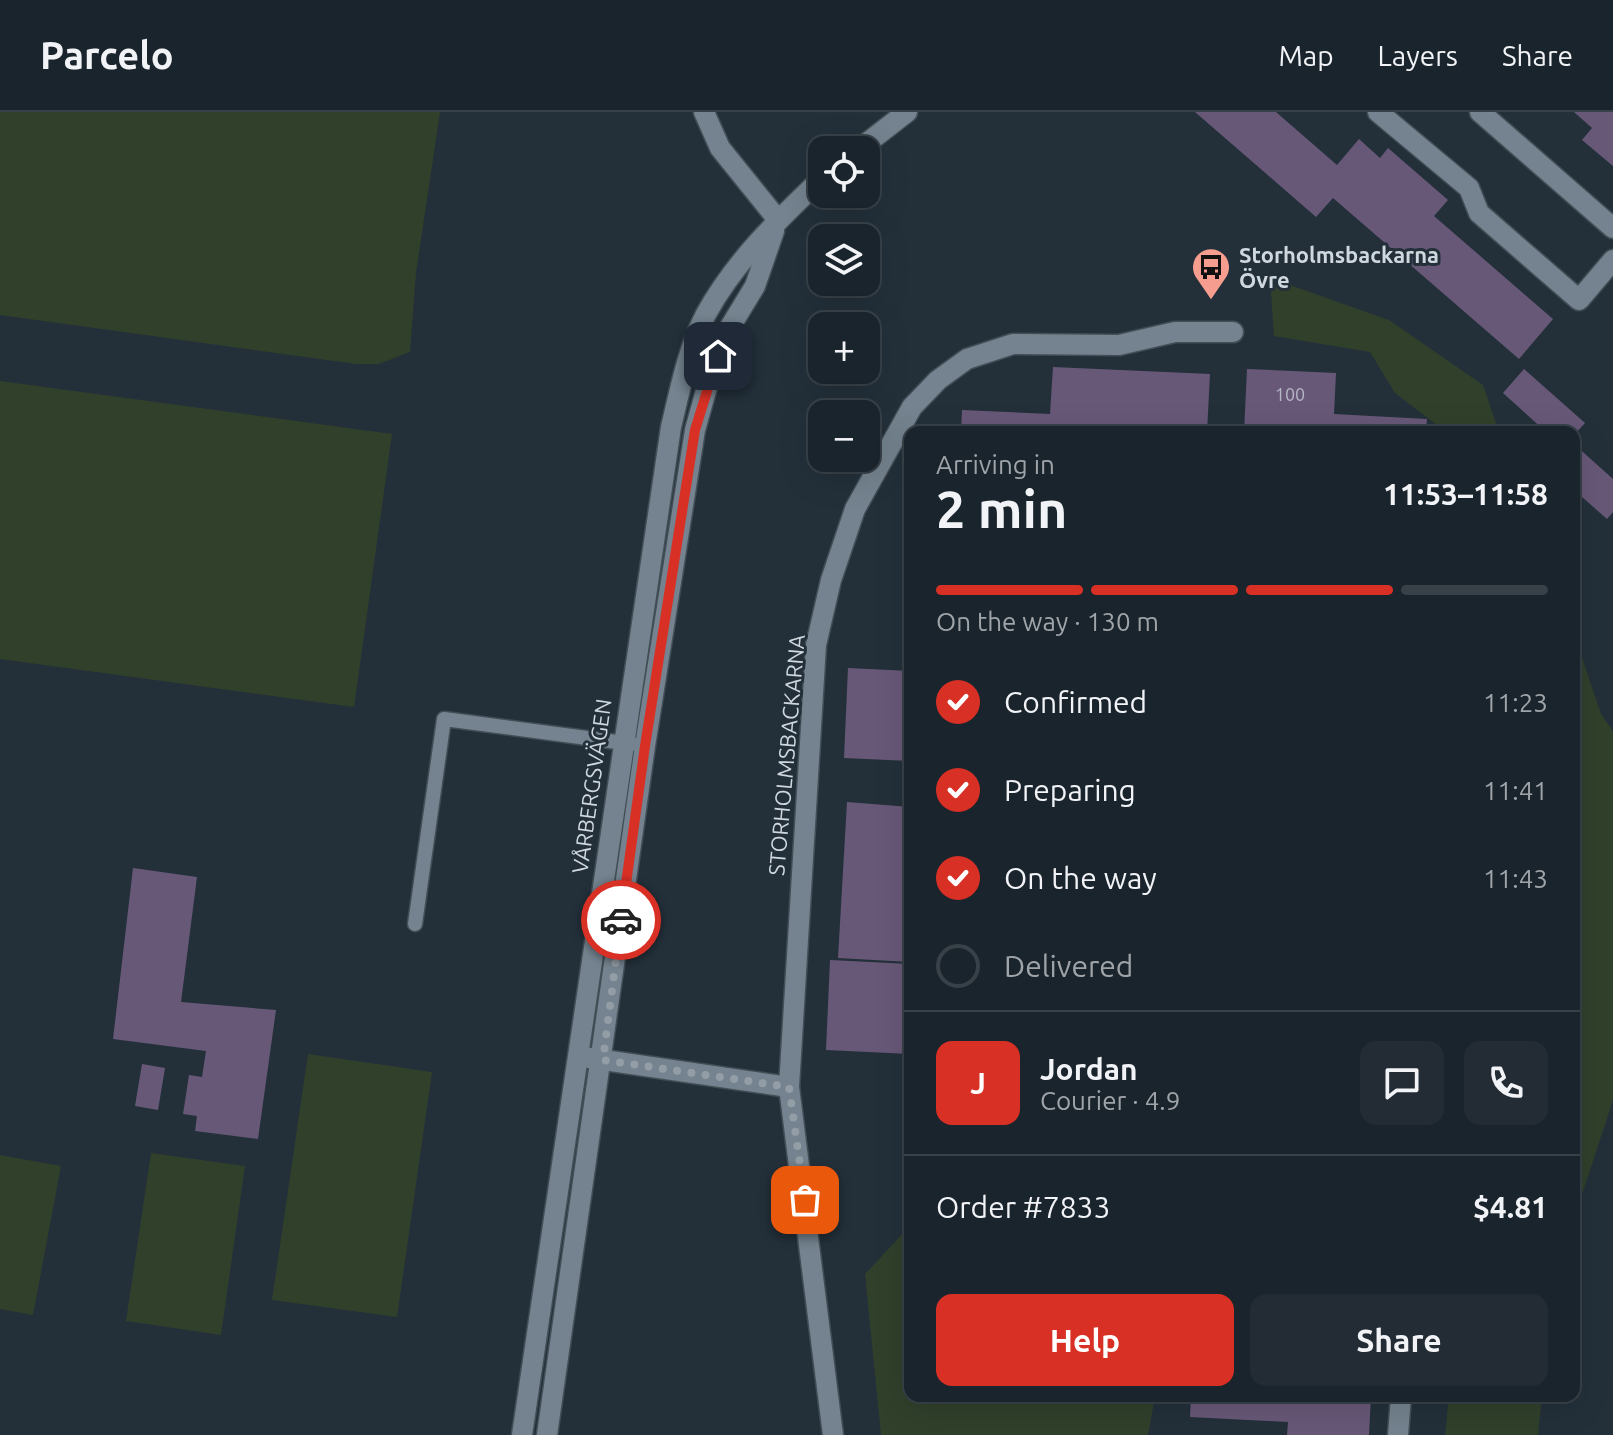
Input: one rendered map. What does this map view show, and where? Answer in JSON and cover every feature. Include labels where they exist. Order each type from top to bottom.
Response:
[{"type":"street","points":[[704,112],[720,148],[778,220]]},
{"type":"street","points":[[876,136],[907,112]]},
{"type":"street","points":[[1378,112],[1469,188],[1479,213],[1579,300],[1613,260]]},
{"type":"street","points":[[1480,112],[1613,228]]},
{"type":"street","name":"VÅRBERGSVÄGEN","points":[[522,1435],[671,427],[685,371],[705,316],[733,271],[808,191]]},
{"type":"street","name":"VÅRBERGSVÄGEN","points":[[547,1435],[603,1060],[645,746],[695,430],[727,332],[755,286],[778,220]]},
{"type":"street","name":"STORHOLMSBACKARNA","points":[[833,1435],[789,1087],[816,645],[831,580],[855,509],[912,407],[938,380],[967,359],[1013,344],[1119,345],[1175,332],[1233,332]]},
{"type":"street","points":[[576,1056],[789,1087]]},
{"type":"street","points":[[1398,1435],[1401,1402]]},
{"type":"lane","points":[[415,924],[444,719],[645,746]]},
{"type":"green space","points":[[0,112],[440,112],[416,273],[410,352],[379,364],[356,364],[0,315]]},
{"type":"green space","points":[[1270,278],[1389,320],[1483,385],[1497,426],[1438,426],[1395,393],[1370,352],[1274,336]]},
{"type":"green space","points":[[0,381],[392,434],[354,707],[0,659]]},
{"type":"green space","points":[[1580,652],[1601,714],[1613,731],[1613,1100],[1580,1201]]},
{"type":"green space","points":[[308,1054],[432,1072],[397,1317],[272,1300]]},
{"type":"green space","points":[[151,1153],[245,1166],[221,1335],[126,1321]]},
{"type":"green space","points":[[0,1155],[61,1166],[33,1315],[0,1309]]},
{"type":"green space","points":[[904,1232],[904,1402],[1154,1402],[1148,1435],[881,1435],[865,1274]]},
{"type":"green space","points":[[1448,1402],[1541,1402],[1538,1435],[1445,1435]]},
{"type":"building","points":[[1195,112],[1276,112],[1337,165],[1359,139],[1380,158],[1388,148],[1448,200],[1434,216],[1553,319],[1519,359],[1333,198],[1316,217]]},
{"type":"building","points":[[1574,112],[1613,112],[1613,166],[1582,140],[1592,128]]},
{"type":"building","points":[[1053,367],[1210,374],[1207,426],[961,426],[962,410],[1050,414]]},
{"type":"building","points":[[1247,369],[1336,373],[1334,414],[1427,419],[1426,426],[1244,426]]},
{"type":"building","points":[[1524,369],[1585,423],[1580,428],[1580,426],[1539,426],[1503,393]]},
{"type":"building","points":[[1580,449],[1613,479],[1613,512],[1607,519],[1580,495]]},
{"type":"building","points":[[848,668],[904,671],[904,761],[844,758]]},
{"type":"building","points":[[847,802],[904,807],[904,962],[838,958]]},
{"type":"building","points":[[133,868],[197,877],[181,1002],[276,1010],[258,1139],[195,1131],[197,1116],[183,1114],[189,1075],[202,1077],[206,1051],[113,1039]]},
{"type":"building","points":[[830,960],[904,964],[904,1054],[826,1050]]},
{"type":"building","points":[[142,1064],[165,1068],[158,1110],[135,1106]]},
{"type":"building","points":[[1191,1402],[1371,1402],[1369,1435],[1287,1435],[1288,1422],[1190,1417]]},
{"type":"way so far","points":[[621,920],[603,1060],[789,1087],[805,1200]]},
{"type":"place","name":"Storholmsbackarna Övre","points":[[1211,301]]},
{"type":"route","points":[[621,920],[695,430],[718,356]]}]
